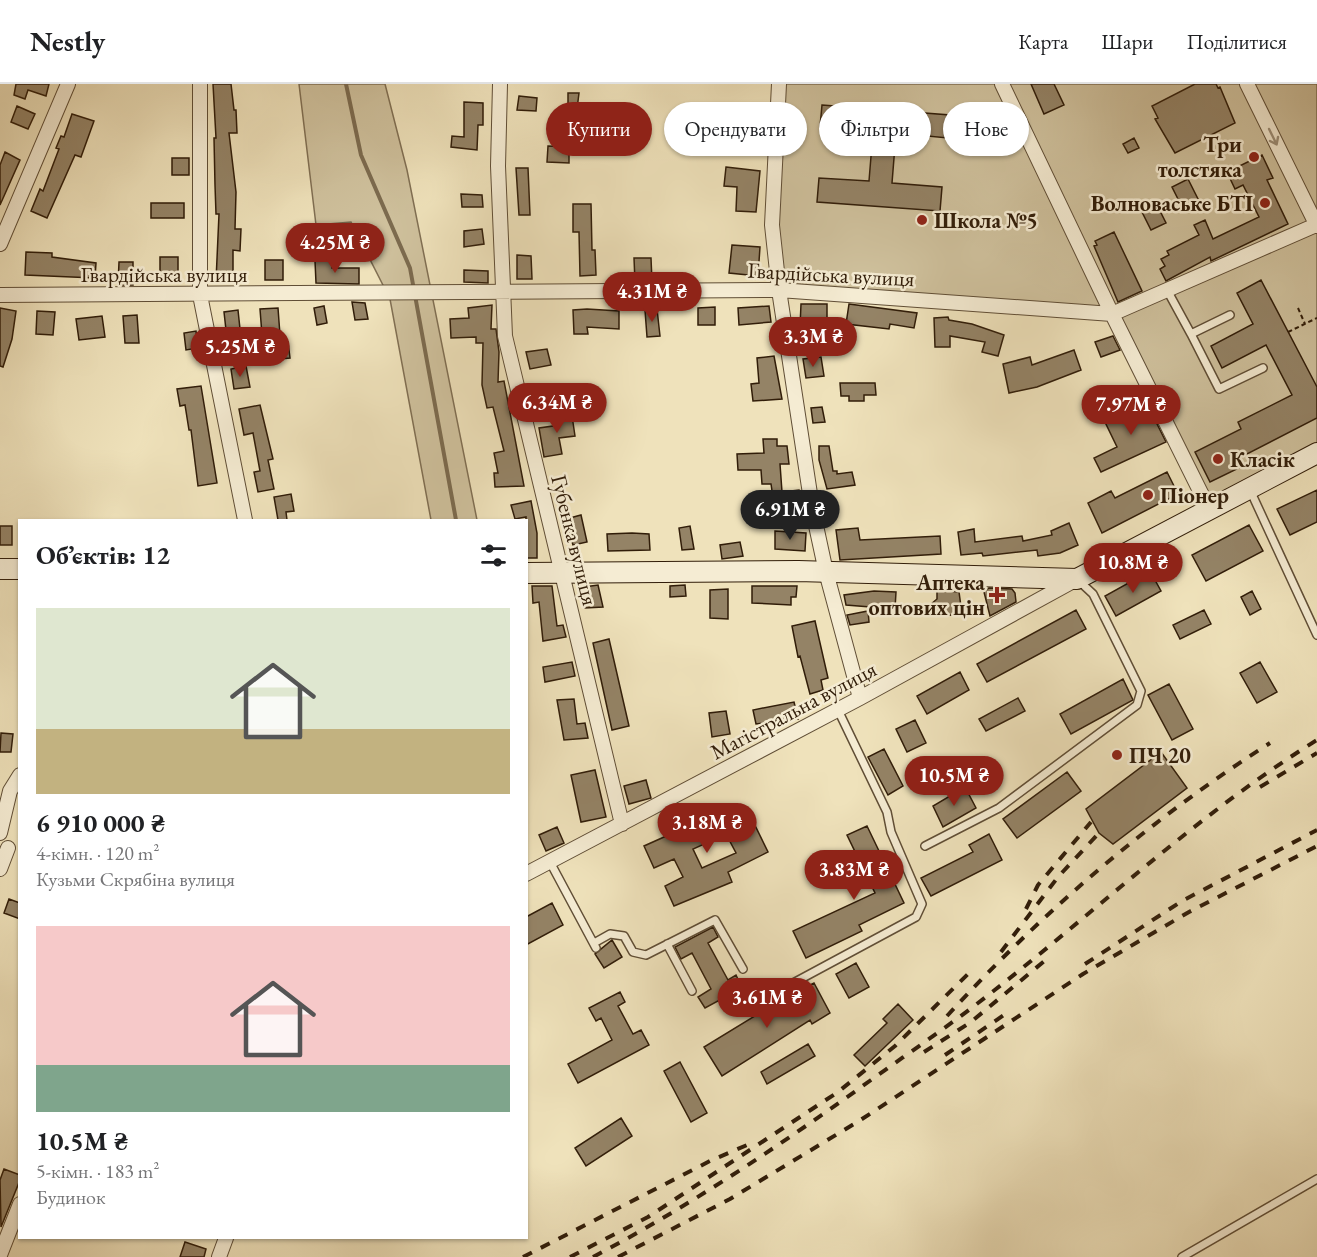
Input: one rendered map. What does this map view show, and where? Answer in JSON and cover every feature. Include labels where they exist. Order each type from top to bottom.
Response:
[{"type":"main road","points":[[528,573],[826,572],[1077,579],[1317,453]]},
{"type":"main road","points":[[0,569],[18,570]]},
{"type":"street","points":[[0,244],[68,84]]},
{"type":"street","points":[[200,84],[200,295],[245,519]]},
{"type":"street","name":"Губенка вулиця","points":[[500,84],[498,166],[505,336],[622,824]]},
{"type":"street","points":[[779,84],[772,225],[779,290],[812,507],[826,572],[860,698]]},
{"type":"street","points":[[1002,84],[1112,314],[1209,509]]},
{"type":"street","points":[[1247,84],[1317,226]]},
{"type":"street","name":"Гвардійська вулиця","points":[[0,295],[779,290],[1112,314],[1317,226]]},
{"type":"street","name":"Магістральна вулиця","points":[[528,873],[838,710],[1077,579]]},
{"type":"street","points":[[0,833],[10,791],[18,778]]},
{"type":"street","points":[[0,869],[9,849]]},
{"type":"street","points":[[0,1254],[18,1209]]},
{"type":"street","points":[[219,1257],[226,1239]]},
{"type":"lane","points":[[1167,290],[1219,389],[1263,368]]},
{"type":"lane","points":[[1191,334],[1230,315]]},
{"type":"lane","points":[[1249,489],[1317,635]]},
{"type":"lane","points":[[925,846],[999,808],[1137,705],[1142,691],[1093,594],[1077,579]]},
{"type":"lane","points":[[784,988],[916,917],[922,904],[891,832],[887,812],[838,710]]},
{"type":"lane","points":[[550,862],[595,945],[610,934],[624,936],[633,952],[646,955],[715,920],[743,969]]},
{"type":"lane","points":[[667,944],[692,991]]},
{"type":"lane","points":[[1182,1257],[1317,1179]]},
{"type":"path","points":[[1298,308],[1305,324]]},
{"type":"path","points":[[1288,332],[1317,318]]},
{"type":"shaded area","points":[[299,84],[385,84],[407,170],[477,519],[431,519],[390,299],[351,222],[316,225]]},
{"type":"shaded area","points":[[779,84],[1317,84],[1317,448],[1207,505],[1112,314],[779,290],[772,225],[775,156],[807,156],[807,102],[778,102]]},
{"type":"building","points":[[16,84],[49,84],[46,96],[28,90],[25,99],[14,95]]},
{"type":"building","points":[[213,84],[231,84],[234,110],[236,110],[237,133],[229,133],[236,192],[235,229],[241,229],[240,251],[233,250],[233,281],[216,281],[219,214],[216,214]]},
{"type":"building","points":[[1031,84],[1054,84],[1064,105],[1044,114]]},
{"type":"building","points":[[1195,84],[1216,84],[1218,88],[1220,87],[1235,123],[1175,153],[1155,119],[1158,118],[1152,106]]},
{"type":"building","points":[[568,93],[579,93],[578,102],[568,102]]},
{"type":"building","points":[[519,96],[537,98],[536,111],[517,110]]},
{"type":"building","points":[[464,102],[483,103],[483,125],[478,125],[477,150],[451,147],[452,136],[464,137]]},
{"type":"building","points":[[17,106],[35,114],[28,129],[11,122]]},
{"type":"building","points":[[72,114],[94,121],[81,157],[75,155],[47,218],[31,211],[40,189],[43,191],[59,149],[56,148],[61,136],[64,137]]},
{"type":"building","points":[[931,114],[943,114],[943,138],[931,136]]},
{"type":"building","points":[[1134,138],[1139,148],[1128,153],[1123,144]]},
{"type":"building","points":[[5,152],[20,160],[0,205],[0,165]]},
{"type":"building","points":[[1262,155],[1273,178],[1267,180],[1288,224],[1211,261],[1210,257],[1166,281],[1160,269],[1165,266],[1161,259],[1169,255],[1167,251],[1199,235],[1194,225],[1205,220],[1213,239],[1259,217],[1243,185],[1235,189],[1227,172]]},
{"type":"building","points":[[547,156],[569,156],[569,163],[547,162]]},
{"type":"building","points":[[871,156],[894,156],[892,183],[942,187],[940,211],[817,202],[819,178],[869,181]]},
{"type":"building","points":[[172,158],[189,158],[189,175],[172,175]]},
{"type":"building","points":[[726,167],[760,171],[756,212],[736,211],[737,187],[724,186]]},
{"type":"building","points":[[516,168],[528,168],[530,215],[519,215]]},
{"type":"building","points":[[1188,179],[1198,199],[1182,207],[1172,187]]},
{"type":"building","points":[[461,194],[482,195],[483,207],[462,207]]},
{"type":"building","points":[[151,203],[184,203],[184,218],[151,218]]},
{"type":"building","points":[[1156,203],[1166,223],[1151,230],[1141,210]]},
{"type":"building","points":[[573,204],[591,204],[592,250],[595,250],[596,275],[580,276],[579,232],[573,232]]},
{"type":"building","points":[[482,229],[484,244],[464,247],[464,231]]},
{"type":"building","points":[[1114,232],[1142,291],[1118,302],[1094,246],[1097,245],[1095,241]]},
{"type":"building","points":[[732,245],[760,247],[758,276],[729,273]]},
{"type":"building","points":[[26,252],[52,253],[52,257],[96,263],[95,278],[25,275]]},
{"type":"building","points":[[517,255],[531,256],[532,279],[517,279]]},
{"type":"building","points":[[160,257],[178,257],[178,278],[160,278]]},
{"type":"building","points":[[634,258],[651,258],[652,282],[635,282]]},
{"type":"building","points":[[265,260],[283,260],[283,280],[265,280]]},
{"type":"building","points":[[315,261],[332,261],[332,268],[359,268],[359,284],[316,283]]},
{"type":"building","points":[[119,262],[133,262],[133,285],[118,285]]},
{"type":"building","points":[[464,270],[488,271],[488,283],[464,282]]},
{"type":"building","points":[[1261,280],[1317,387],[1317,418],[1237,459],[1241,467],[1210,482],[1195,452],[1241,429],[1238,422],[1292,395],[1266,345],[1222,368],[1211,346],[1253,324],[1237,293]]},
{"type":"building","points":[[352,302],[365,303],[368,319],[355,320]]},
{"type":"building","points":[[801,304],[827,304],[827,319],[822,318],[822,328],[800,327]]},
{"type":"building","points":[[849,304],[917,313],[914,328],[890,324],[889,329],[846,324]]},
{"type":"building","points":[[492,305],[491,329],[496,329],[499,352],[498,382],[504,381],[524,486],[495,487],[494,473],[498,473],[494,453],[504,451],[493,407],[487,408],[482,385],[483,343],[476,343],[476,337],[451,338],[450,319],[469,318],[468,308]]},
{"type":"building","points":[[324,306],[327,323],[317,325],[314,308]]},
{"type":"building","points":[[769,306],[771,322],[739,325],[738,308]]},
{"type":"building","points":[[715,307],[715,325],[698,325],[698,308]]},
{"type":"building","points":[[0,308],[16,311],[12,339],[3,367],[0,366]]},
{"type":"building","points":[[278,308],[280,335],[262,335],[260,309]]},
{"type":"building","points":[[657,309],[660,336],[647,337],[645,310]]},
{"type":"building","points":[[238,310],[240,329],[226,330],[224,312]]},
{"type":"building","points":[[573,310],[619,311],[619,329],[587,327],[588,334],[574,334]]},
{"type":"building","points":[[37,311],[55,312],[53,335],[36,334]]},
{"type":"building","points":[[137,315],[139,343],[125,343],[123,316]]},
{"type":"building","points":[[102,316],[105,337],[79,340],[76,319]]},
{"type":"building","points":[[948,317],[949,320],[972,324],[1004,335],[998,356],[982,352],[985,342],[950,336],[950,347],[935,347],[934,318]]},
{"type":"building","points":[[196,331],[198,348],[186,350],[184,333]]},
{"type":"building","points":[[1113,336],[1120,350],[1101,357],[1095,342]]},
{"type":"building","points":[[278,342],[288,342],[290,358],[280,359]]},
{"type":"building","points":[[547,349],[551,365],[530,369],[526,352]]},
{"type":"building","points":[[1074,350],[1081,370],[1037,387],[1009,393],[1003,364],[1030,357],[1032,365]]},
{"type":"building","points":[[774,356],[782,399],[753,401],[751,384],[759,383],[757,358]]},
{"type":"building","points":[[821,357],[824,376],[806,378],[803,359]]},
{"type":"building","points":[[246,366],[250,387],[234,389],[231,369]]},
{"type":"building","points":[[840,383],[875,383],[876,395],[864,395],[864,401],[849,401],[849,396],[841,396]]},
{"type":"building","points":[[201,386],[217,483],[198,486],[191,430],[189,430],[185,405],[180,406],[177,389]]},
{"type":"building","points":[[557,390],[559,404],[535,407],[533,394]]},
{"type":"building","points":[[1141,392],[1166,442],[1101,472],[1094,458],[1117,447],[1104,420],[1119,412],[1121,416],[1142,407],[1136,394]]},
{"type":"building","points":[[260,405],[273,459],[268,460],[274,489],[258,492],[254,472],[260,471],[253,433],[244,435],[239,409]]},
{"type":"building","points":[[822,407],[825,422],[813,423],[811,408]]},
{"type":"building","points":[[571,409],[575,436],[559,438],[562,454],[544,457],[539,428],[560,425],[558,411]]},
{"type":"building","points":[[763,439],[777,439],[777,446],[787,446],[789,464],[780,464],[782,492],[799,490],[802,507],[775,511],[771,484],[762,484],[761,470],[738,470],[737,454],[764,453]]},
{"type":"building","points":[[819,446],[829,446],[833,471],[837,471],[837,474],[852,472],[855,485],[827,489],[819,460]]},
{"type":"building","points":[[1167,472],[1178,494],[1102,533],[1088,503],[1111,491],[1115,498]]},
{"type":"building","points":[[1317,490],[1317,522],[1290,535],[1277,509]]},
{"type":"building","points":[[291,494],[294,511],[286,512],[287,519],[278,519],[274,497]]},
{"type":"building","points":[[531,501],[537,533],[537,558],[528,558],[528,519],[526,517],[515,519],[511,505]]},
{"type":"building","points":[[581,515],[587,542],[573,545],[566,519]]},
{"type":"building","points":[[1069,523],[1078,545],[1060,553],[1038,556],[1037,550],[983,556],[982,553],[961,555],[958,532],[974,529],[975,542],[1022,536],[1023,541],[1052,535],[1051,531]]},
{"type":"building","points":[[1249,525],[1263,551],[1206,581],[1192,555]]},
{"type":"building","points":[[0,526],[12,526],[12,545],[0,545]]},
{"type":"building","points":[[690,526],[694,549],[682,550],[679,528]]},
{"type":"building","points":[[858,528],[860,540],[940,536],[941,554],[840,560],[836,530]]},
{"type":"building","points":[[775,531],[806,533],[805,551],[775,549]]},
{"type":"building","points":[[607,534],[649,534],[650,550],[608,551]]},
{"type":"building","points":[[740,542],[743,556],[722,559],[720,545]]},
{"type":"building","points":[[1150,571],[1161,591],[1116,616],[1105,596]]},
{"type":"building","points":[[598,585],[603,607],[585,608],[584,587]]},
{"type":"building","points":[[685,585],[686,596],[670,597],[670,586]]},
{"type":"building","points":[[532,586],[552,586],[557,626],[563,625],[566,637],[543,641],[539,602],[533,603]]},
{"type":"building","points":[[752,586],[797,586],[796,597],[791,597],[791,605],[752,603]]},
{"type":"building","points":[[989,588],[1012,589],[1016,602],[990,616],[984,592]]},
{"type":"building","points":[[728,589],[728,619],[710,618],[710,590]]},
{"type":"building","points":[[937,590],[959,592],[962,614],[942,616],[941,611],[924,610],[937,599]]},
{"type":"building","points":[[874,591],[896,592],[895,609],[846,605],[844,595]]},
{"type":"building","points":[[1252,591],[1261,609],[1250,615],[1241,597]]},
{"type":"building","points":[[1076,610],[1086,629],[987,682],[977,664]]},
{"type":"building","points":[[1204,610],[1211,624],[1180,639],[1173,625]]},
{"type":"building","points":[[868,611],[869,622],[850,625],[847,615]]},
{"type":"building","points":[[815,621],[828,678],[821,680],[823,690],[810,694],[800,656],[798,657],[792,626]]},
{"type":"building","points":[[609,639],[629,726],[612,730],[593,643]]},
{"type":"building","points":[[572,662],[575,676],[545,682],[543,667]]},
{"type":"building","points":[[1260,662],[1277,692],[1257,703],[1240,673]]},
{"type":"building","points":[[960,672],[969,690],[927,714],[917,696]]},
{"type":"building","points":[[1123,679],[1133,700],[1071,734],[1060,714]]},
{"type":"building","points":[[1169,684],[1193,729],[1172,740],[1148,695]]},
{"type":"building","points":[[1018,698],[1025,711],[986,731],[979,719]]},
{"type":"building","points":[[574,699],[577,724],[585,723],[588,738],[564,740],[557,700]]},
{"type":"building","points":[[794,702],[798,719],[756,724],[753,710]]},
{"type":"building","points":[[726,711],[730,734],[712,737],[709,713]]},
{"type":"building","points":[[915,720],[926,743],[907,752],[896,729]]},
{"type":"building","points":[[1,733],[13,734],[11,752],[0,752]]},
{"type":"building","points":[[884,749],[903,786],[888,795],[868,757]]},
{"type":"building","points":[[1161,752],[1187,788],[1113,844],[1099,833],[1086,809]]},
{"type":"building","points":[[595,770],[606,817],[581,822],[571,775]]},
{"type":"building","points":[[1067,772],[1081,791],[1017,838],[1003,819]]},
{"type":"building","points":[[646,780],[651,798],[629,804],[624,786]]},
{"type":"building","points":[[965,787],[976,808],[943,827],[933,806]]},
{"type":"building","points":[[746,807],[768,852],[728,872],[732,882],[674,906],[665,886],[683,877],[674,859],[654,868],[644,846],[702,820],[705,827]],"holes":[[[726,834],[736,853],[702,868],[693,849]]]},
{"type":"building","points":[[867,826],[904,903],[859,925],[862,931],[806,958],[793,931],[875,893],[847,835]]},
{"type":"building","points":[[557,827],[564,843],[546,851],[539,835]]},
{"type":"building","points":[[989,834],[1002,860],[931,896],[921,878],[973,852],[969,845]]},
{"type":"building","points":[[9,899],[18,902],[18,918],[4,913]]},
{"type":"building","points":[[552,903],[563,925],[528,944],[528,916]]},
{"type":"building","points":[[713,927],[718,937],[708,943],[728,980],[736,975],[742,988],[705,1008],[698,997],[711,989],[692,953],[681,959],[675,947]]},
{"type":"building","points":[[612,940],[622,957],[604,968],[595,954]]},
{"type":"building","points":[[856,963],[869,987],[849,998],[836,974]]},
{"type":"building","points":[[814,983],[830,1013],[812,1024],[810,1020],[722,1076],[704,1047],[781,1000]]},
{"type":"building","points":[[620,992],[625,1002],[618,1006],[633,1034],[641,1030],[649,1045],[578,1083],[568,1064],[612,1040],[601,1018],[596,1021],[589,1008]]},
{"type":"building","points":[[898,1004],[913,1020],[865,1066],[854,1055],[887,1023],[883,1019]]},
{"type":"building","points":[[808,1044],[815,1056],[767,1084],[761,1072]]},
{"type":"building","points":[[680,1062],[707,1113],[691,1122],[664,1071]]},
{"type":"building","points":[[621,1118],[632,1136],[586,1166],[575,1148]]},
{"type":"building","points":[[4,1169],[18,1174],[18,1185],[1,1227],[0,1180]]},
{"type":"building","points":[[185,1242],[206,1249],[204,1257],[180,1257]]},
{"type":"waterway","points":[[346,84],[361,155],[410,268],[456,519]]},
{"type":"railway","points":[[593,1257],[665,1217],[735,1173],[934,1035],[996,989],[1233,797],[1317,740]]},
{"type":"railway","points":[[947,1016],[1021,940],[1100,869],[1183,803],[1270,743]]},
{"type":"railway","points":[[1260,787],[1317,753]]},
{"type":"railway","points":[[1026,909],[1038,885],[1091,822]]},
{"type":"railway","points":[[1085,964],[1182,901],[1317,830]]},
{"type":"railway","points":[[1001,952],[1058,877],[1099,833]]},
{"type":"railway","points":[[618,1257],[730,1199],[859,1121],[1083,974],[1189,912],[1317,846]]},
{"type":"railway","points":[[924,1052],[971,1022],[1048,958]]},
{"type":"railway","points":[[570,1257],[648,1217],[838,1092],[895,1046],[970,972]]},
{"type":"railway","points":[[945,1055],[1004,1015]]},
{"type":"railway","points":[[523,1257],[710,1161],[754,1142]]},
{"type":"place","name":"Три толстяка","points":[[1254,157]]},
{"type":"place","name":"Волноваське БТІ","points":[[1265,203]]},
{"type":"place","name":"Школа №5","points":[[922,220]]},
{"type":"place","name":"Класік","points":[[1218,459]]},
{"type":"place","name":"Піонер","points":[[1148,495]]},
{"type":"place","name":"Аптека оптових цін","points":[[997,595]]},
{"type":"place","name":"ПЧ 20","points":[[1117,755]]}]
